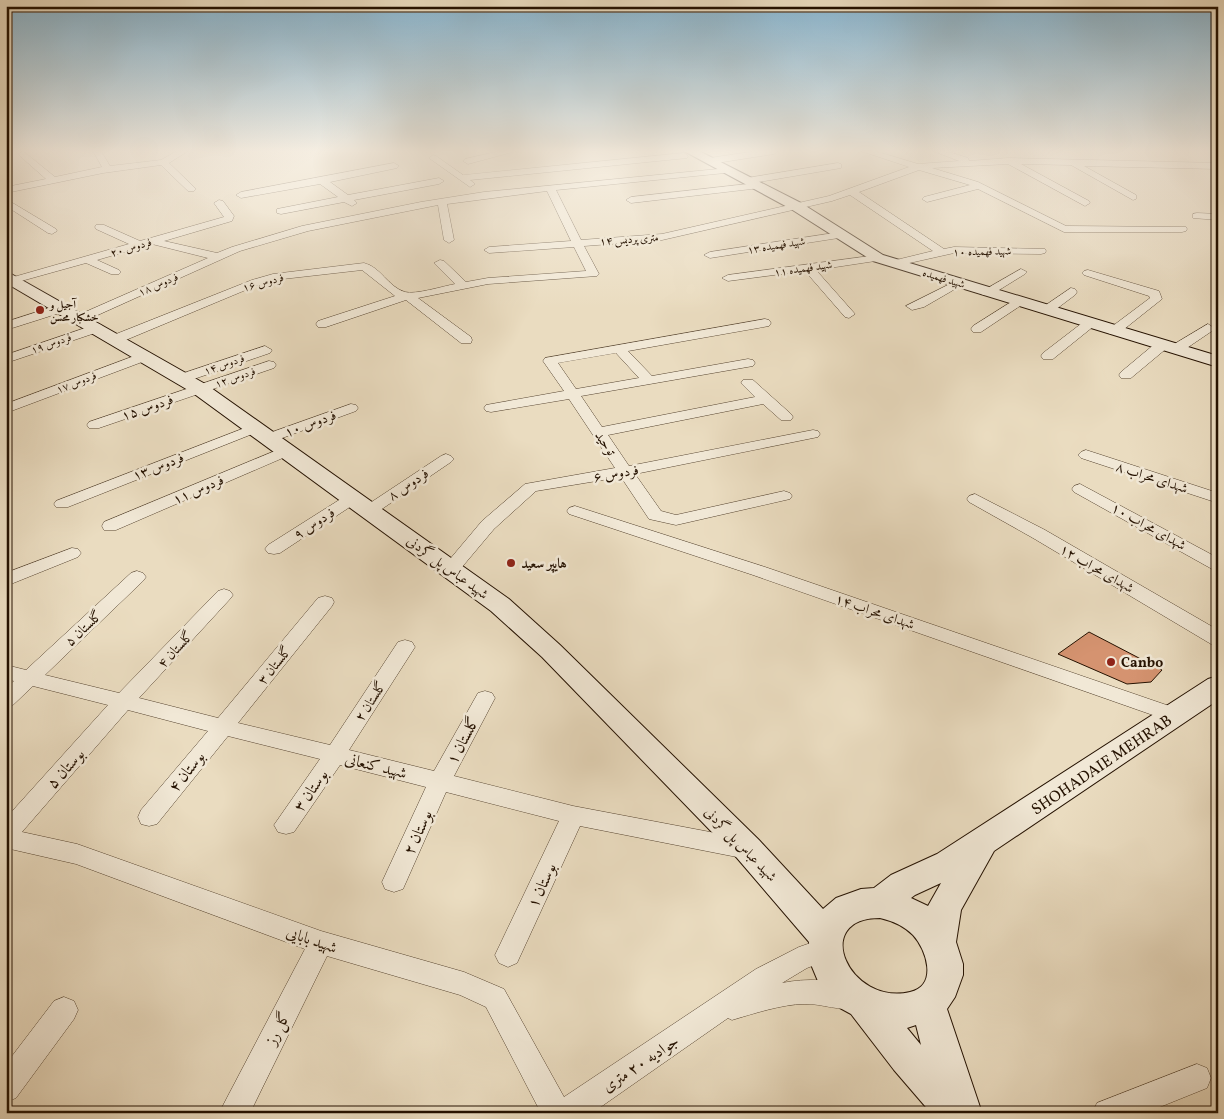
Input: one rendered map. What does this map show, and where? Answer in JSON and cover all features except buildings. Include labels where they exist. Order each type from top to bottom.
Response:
[{"type":"street","points":[[8,203],[52,231]]},
{"type":"street","name":"فردوس ۲۰","points":[[10,278],[87,259],[228,219],[230,216],[219,203]]},
{"type":"street","points":[[281,211],[323,203]]},
{"type":"street","points":[[351,203],[368,216]]},
{"type":"street","name":"فردوس ۱۸","points":[[89,323],[236,250],[306,228],[436,203]]},
{"type":"street","points":[[442,203],[449,240]]},
{"type":"street","points":[[322,324],[408,296],[488,281],[592,274],[558,203]]},
{"type":"street","name":"شهید فهمیده","points":[[790,203],[878,258],[1218,362]]},
{"type":"street","name":"۱۴ متری پردیس","points":[[489,250],[662,237],[806,203]]},
{"type":"street","points":[[869,203],[943,253]]},
{"type":"street","points":[[1014,203],[1064,229],[1182,230]]},
{"type":"street","points":[[1197,216],[1218,217]]},
{"type":"street","points":[[100,227],[145,243],[219,258]]},
{"type":"street","name":"شهید فهمیده ۱۳","points":[[710,255],[841,235]]},
{"type":"street","name":"شهید فهمیده ۱۰","points":[[896,264],[954,250],[1040,251]]},
{"type":"street","name":"شهید فهمیده ۱۱","points":[[728,278],[878,258]]},
{"type":"street","points":[[87,259],[115,272]]},
{"type":"street","points":[[426,266],[454,260]]},
{"type":"street","points":[[440,263],[464,286]]},
{"type":"street","name":"فردوس ۱۶","points":[[89,323],[273,277],[364,266],[372,269],[398,295],[408,296],[466,340]]},
{"type":"street","points":[[808,268],[849,314]]},
{"type":"street","points":[[987,292],[1021,272]]},
{"type":"street","points":[[1088,273],[1155,294],[1156,299],[1114,330]]},
{"type":"street","name":"شهید عباس پل گردنی","points":[[10,278],[192,383],[500,605],[551,651],[748,849],[825,943]]},
{"type":"street","points":[[912,306],[920,304],[958,283]]},
{"type":"street","points":[[1047,310],[1071,292]]},
{"type":"street","points":[[977,329],[1019,301]]},
{"type":"street","points":[[6,326],[89,323]]},
{"type":"street","name":"فردوس ۱۹","points":[[6,359],[89,323]]},
{"type":"street","points":[[618,349],[765,323]]},
{"type":"street","points":[[1048,356],[1090,323]]},
{"type":"street","points":[[1126,375],[1169,347],[1208,328]]},
{"type":"street","points":[[618,349],[648,380]]},
{"type":"street","name":"توحید","points":[[618,349],[550,362],[655,515],[676,520],[784,496]]},
{"type":"street","name":"فردوس ۱۴","points":[[192,383],[265,350]]},
{"type":"street","name":"فردوس ۱۷","points":[[6,408],[145,356]]},
{"type":"street","points":[[491,408],[748,363]]},
{"type":"street","name":"فردوس ۱۲","points":[[192,383],[269,365]]},
{"type":"street","name":"فردوس ۱۵","points":[[94,425],[192,383]]},
{"type":"street","points":[[748,383],[786,417]]},
{"type":"street","points":[[598,432],[764,399]]},
{"type":"street","name":"فردوس ۱۰","points":[[270,439],[351,408]]},
{"type":"street","name":"فردوس ۶","points":[[451,569],[488,525],[531,488],[813,434]]},
{"type":"street","name":"فردوس ۱۳","points":[[62,504],[270,439]]},
{"type":"street","name":"فردوس ۱۱","points":[[110,526],[270,439]]},
{"type":"street","name":"شهدای محراب ۸","points":[[1086,455],[1218,498]]},
{"type":"street","name":"فردوس ۸","points":[[361,504],[446,459]]},
{"type":"street","name":"شهدای محراب ۱۰","points":[[1080,489],[1218,565]]},
{"type":"street","name":"شهدای محراب ۱۲","points":[[974,499],[1039,534],[1218,640]]},
{"type":"street","name":"فردوس ۹","points":[[274,549],[361,504]]},
{"type":"street","name":"شهدای محراب ۱۴","points":[[575,511],[759,571],[1174,715]]},
{"type":"street","points":[[7,579],[72,553]]},
{"type":"street","name":"گلستان ۵","points":[[6,700],[137,577]]},
{"type":"street","name":"گلستان ۴","points":[[124,701],[224,595]]},
{"type":"street","name":"گلستان ۳","points":[[224,727],[324,602]]},
{"type":"street","name":"گلستان ۲","points":[[335,755],[405,647]]},
{"type":"street","name":"شهید کنعانی","points":[[6,672],[573,815],[748,849]]},
{"type":"street","name":"SHOHADAIE MEHRAB","points":[[880,903],[903,885],[949,864],[1218,686]]},
{"type":"street","name":"گلستان ۱","points":[[440,781],[484,698]]},
{"type":"street","name":"بوستان ۵","points":[[6,836],[124,701]]},
{"type":"street","name":"بوستان ۴","points":[[149,817],[216,734],[224,727]]},
{"type":"street","name":"بوستان ۳","points":[[286,825],[335,755]]},
{"type":"street","name":"بوستان ۲","points":[[394,882],[440,781]]},
{"type":"street","name":"بوستان ۱","points":[[508,955],[573,815]]},
{"type":"street","name":"شهید بابایی","points":[[6,836],[77,854],[321,943],[464,984],[495,998],[557,1113]]},
{"type":"street","points":[[714,1012],[755,1000],[804,991],[861,1001],[887,1011],[908,1010],[927,1003],[942,987],[946,965],[940,942],[944,908],[984,841]]},
{"type":"street","points":[[940,942],[925,923],[904,909],[880,903],[862,904],[845,910],[833,921],[825,943],[829,968],[840,984],[861,1001],[957,1113]]},
{"type":"street","name":"گل رز","points":[[234,1113],[321,943]]},
{"type":"street","name":"جوادیه ۲۰ متری","points":[[566,1113],[773,973],[825,943]]},
{"type":"street","points":[[927,1003],[962,1113]]},
{"type":"street","points":[[6,1088],[64,1010]]},
{"type":"street","points":[[1107,1113],[1197,1078]]},
{"type":"place","name":"آجیل و خشکبار محسن","points":[[40,310]]},
{"type":"place","name":"هایپر سعید","points":[[511,563]]},
{"type":"place","name":"Canbo","points":[[1111,662]]}]
